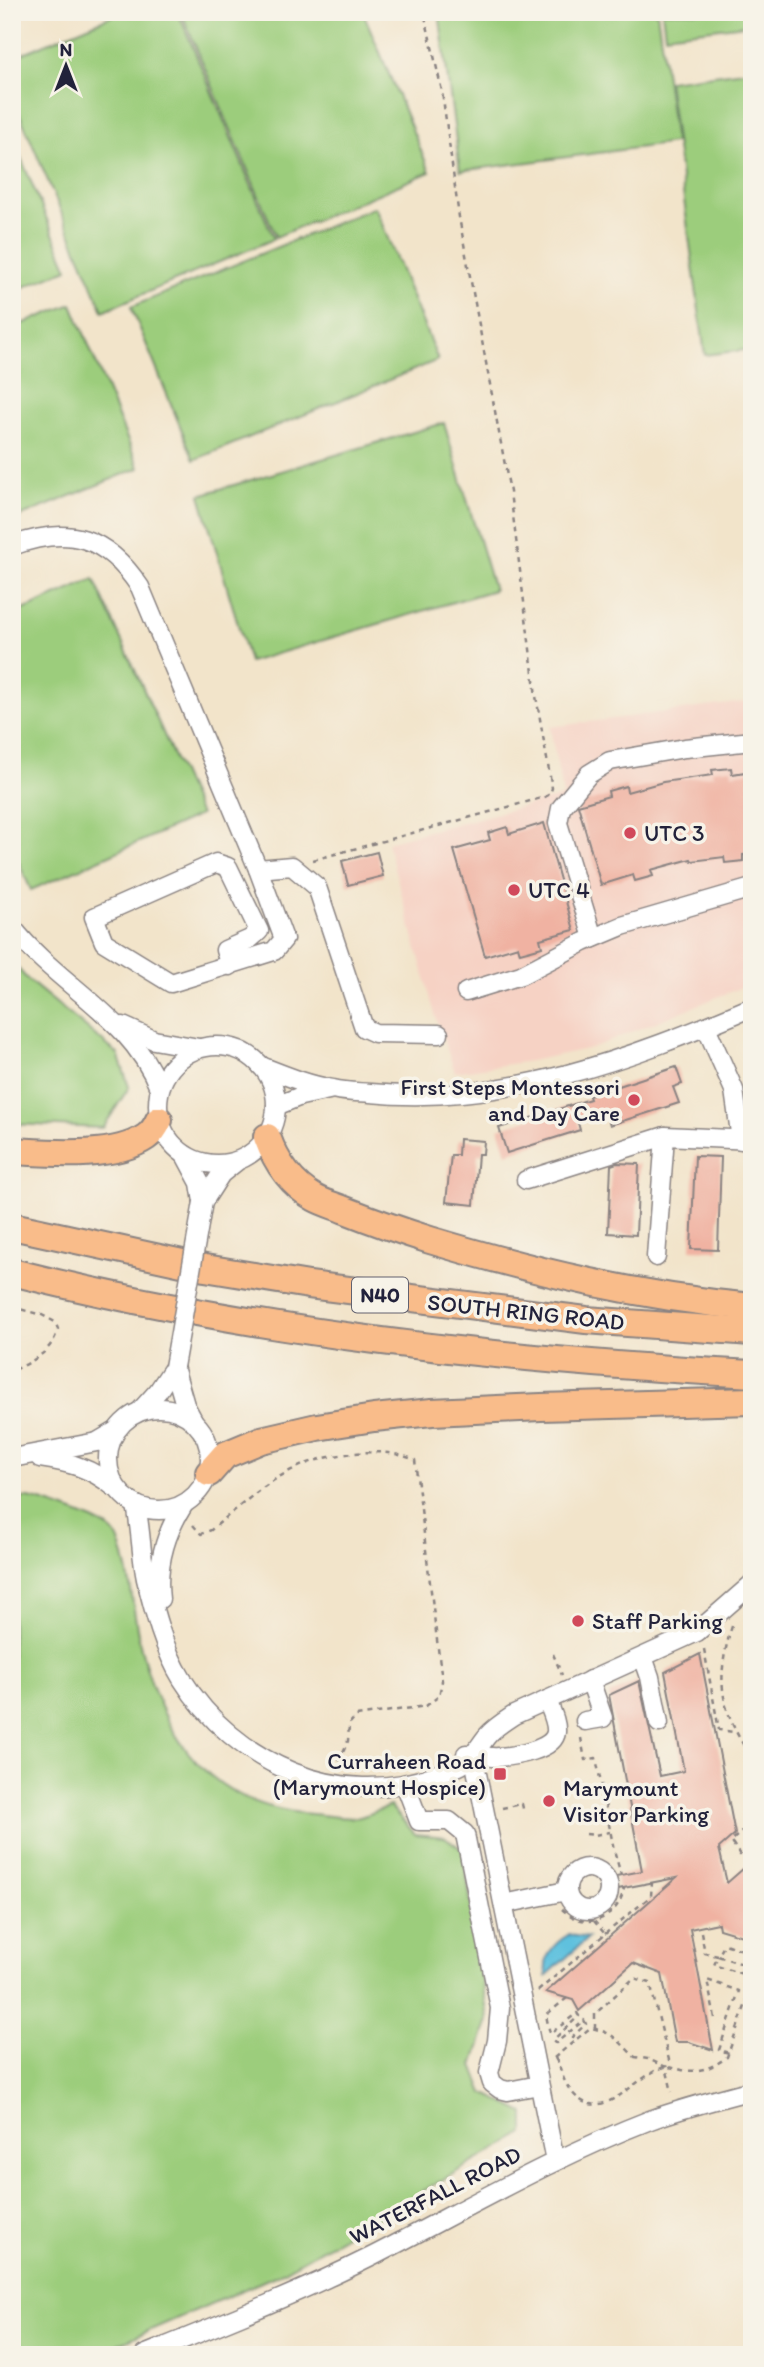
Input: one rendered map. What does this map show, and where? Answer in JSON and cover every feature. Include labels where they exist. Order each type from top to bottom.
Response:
[{"type":"highway","points":[[12,1151],[64,1153],[115,1149],[145,1139],[159,1121]]},
{"type":"highway","points":[[267,1137],[284,1173],[314,1198],[390,1227],[490,1258],[575,1280],[645,1294],[752,1307]]},
{"type":"highway","name":"SOUTH RING ROAD","points":[[12,1226],[205,1268],[309,1285],[574,1318],[752,1332]]},
{"type":"highway","name":"SOUTH RING ROAD","points":[[12,1272],[205,1312],[403,1342],[605,1364],[752,1374]]},
{"type":"highway","points":[[209,1473],[225,1455],[261,1440],[374,1418],[432,1412],[541,1407],[752,1401]]},
{"type":"street","points":[[12,546],[46,536],[67,536],[104,547],[130,572],[140,587],[258,869],[284,939],[274,951],[230,966],[172,983],[104,942],[94,917],[216,863],[228,867],[259,931],[250,939],[225,950],[230,966]]},
{"type":"street","points":[[593,938],[558,822],[561,808],[573,793],[589,774],[610,761],[685,748],[752,741]]},
{"type":"street","points":[[258,869],[292,866],[317,887],[364,1028],[375,1033],[439,1034]]},
{"type":"street","points":[[466,992],[521,975],[622,926],[752,888]]},
{"type":"street","points":[[12,927],[49,966],[117,1023],[141,1052],[153,1071],[159,1088]]},
{"type":"street","points":[[261,1066],[332,1089],[397,1096],[463,1094],[513,1087],[598,1067],[752,1007]]},
{"type":"street","points":[[117,1023],[154,1040],[199,1048]]},
{"type":"street","points":[[526,1180],[665,1136],[747,1140],[734,1090],[706,1027]]},
{"type":"street","points":[[140,1411],[174,1367],[203,1202],[200,1183],[186,1156],[165,1134],[159,1121],[159,1088],[168,1071],[181,1057],[199,1048],[226,1046],[251,1056],[261,1066],[272,1084],[276,1106],[274,1122],[267,1137],[255,1150],[221,1174],[203,1202]]},
{"type":"street","points":[[276,1106],[301,1096],[332,1089]]},
{"type":"street","points":[[656,1257],[665,1136]]},
{"type":"street","points":[[186,1156],[203,1163],[221,1164],[240,1159]]},
{"type":"street","points":[[19,1457],[81,1466],[99,1474],[136,1505],[152,1510],[169,1510],[184,1504],[195,1496],[209,1473],[211,1458],[202,1431],[185,1405],[174,1367]]},
{"type":"street","points":[[117,1489],[107,1461],[108,1446],[114,1432],[125,1419],[153,1407],[181,1412],[193,1420]]},
{"type":"street","points":[[19,1457],[97,1441],[114,1432]]},
{"type":"street","points":[[164,1640],[158,1581],[170,1526],[184,1504]]},
{"type":"street","points":[[136,1505],[146,1578],[164,1640],[181,1678],[204,1709],[229,1734],[257,1755],[288,1772],[334,1785],[359,1788],[396,1785],[464,1763],[503,1722],[697,1632],[752,1584]]},
{"type":"street","points":[[643,1657],[659,1723]]},
{"type":"street","points":[[582,1727],[603,1718],[590,1680]]},
{"type":"street","points":[[473,1754],[499,1757],[541,1749],[550,1744],[556,1733],[547,1700]]},
{"type":"street","points":[[473,1754],[555,2161]]},
{"type":"street","points":[[396,1785],[419,1821],[449,1821],[465,1834],[500,2008],[498,2041],[489,2073],[492,2083],[508,2091],[539,2085]]},
{"type":"street","points":[[504,1904],[562,1899]]},
{"type":"street","name":"WATERFALL ROAD","points":[[144,2355],[266,2305],[370,2257],[555,2161],[652,2119],[752,2090]]},
{"type":"path","points":[[292,866],[545,797],[550,794],[552,788],[536,696],[510,492],[459,217],[442,92],[424,12]]},
{"type":"path","points":[[12,1307],[43,1315],[55,1322],[58,1329],[48,1349],[12,1371]]},
{"type":"path","points":[[192,1524],[201,1534],[211,1530],[272,1480],[308,1461],[370,1451],[403,1455],[415,1460],[442,1681],[439,1696],[426,1706],[356,1716],[349,1724],[348,1741],[336,1769],[334,1785]]},
{"type":"path","points":[[733,1624],[721,1672],[725,1707],[734,1732],[752,1758]]},
{"type":"path","points":[[700,1641],[705,1653],[719,1730],[734,1732]]},
{"type":"path","points":[[552,1654],[563,1678]]},
{"type":"path","points":[[582,1727],[585,1760],[596,1758],[621,1875]]},
{"type":"path","points":[[495,1810],[522,1804],[524,1813]]},
{"type":"path","points":[[752,1823],[731,1841],[740,1855],[752,1845]]},
{"type":"path","points":[[586,1833],[595,1835],[610,1832]]},
{"type":"path","points":[[535,1993],[651,1896],[652,1882]]},
{"type":"path","points":[[562,1899],[576,1919],[594,1920],[604,1918],[616,1909],[624,1888]]},
{"type":"path","points":[[594,1920],[605,1934]]},
{"type":"path","points":[[701,1932],[705,1953],[752,1967]]},
{"type":"path","points":[[745,1965],[748,1952],[725,1944],[714,1965],[752,1977]]},
{"type":"path","points":[[595,2029],[595,2014],[634,1978],[650,1983],[668,2060],[666,2067],[672,2092]]},
{"type":"path","points":[[715,2018],[707,1980],[739,1990],[719,2050],[729,2053]]},
{"type":"path","points":[[567,1998],[546,2015],[550,2034],[577,2013],[579,2016],[553,2040],[556,2043],[584,2020],[586,2024],[572,2037],[576,2041]]},
{"type":"path","points":[[559,2055],[590,2028],[605,2030],[619,2039],[635,2057],[687,2071],[704,2070],[720,2063],[729,2053],[748,1998],[752,1999]]},
{"type":"path","points":[[555,2058],[569,2087],[593,2104],[605,2103],[621,2096],[666,2067]]},
{"type":"shaded area","points":[[752,701],[752,983],[592,1048],[530,1061],[455,1072],[436,1018],[387,842],[563,796],[550,727]]},
{"type":"green space","points":[[121,12],[178,12],[274,239],[103,311],[12,96],[12,58]]},
{"type":"green space","points":[[181,12],[363,12],[430,172],[276,237]]},
{"type":"green space","points":[[439,12],[657,12],[675,143],[460,171]]},
{"type":"green space","points":[[662,12],[752,12],[752,24],[665,35]]},
{"type":"green space","points":[[752,70],[752,349],[705,355],[668,81]]},
{"type":"green space","points":[[12,137],[68,269],[12,292]]},
{"type":"green space","points":[[375,207],[438,360],[194,460],[131,307]]},
{"type":"green space","points":[[72,304],[139,468],[12,520],[12,328]]},
{"type":"green space","points":[[444,423],[494,590],[249,662],[200,495]]},
{"type":"green space","points":[[94,579],[200,815],[31,890],[12,848],[12,615]]},
{"type":"green space","points":[[12,962],[28,980],[118,1054],[129,1087],[103,1128],[12,1124]]},
{"type":"green space","points":[[12,1498],[31,1498],[64,1509],[101,1524],[115,1534],[128,1572],[141,1648],[163,1712],[197,1763],[220,1783],[246,1798],[277,1809],[312,1814],[355,1818],[390,1806],[415,1834],[445,1837],[463,1850],[488,2020],[473,2066],[484,2093],[524,2113],[524,2133],[275,2276],[93,2355],[12,2355]]},
{"type":"water","points":[[568,1935],[588,1938],[546,1976],[546,1963],[550,1952]]},
{"type":"building","points":[[731,768],[732,774],[752,771],[752,854],[743,855],[743,861],[725,863],[724,857],[691,859],[651,870],[653,876],[635,881],[633,875],[601,885],[578,805],[609,796],[608,791],[626,786],[627,792],[663,782],[713,775],[712,770]]},
{"type":"building","name":"UTC 4","points":[[544,823],[574,930],[540,939],[542,947],[520,953],[518,946],[485,956],[454,850],[490,840],[488,833],[507,827],[509,834]]},
{"type":"building","points":[[377,852],[383,876],[348,885],[342,861]]},
{"type":"building","points":[[676,1067],[682,1084],[673,1087],[679,1103],[610,1125],[605,1109],[577,1119],[580,1130],[507,1153],[499,1128],[590,1099],[589,1096]]},
{"type":"building","points":[[459,1139],[484,1141],[483,1154],[478,1154],[474,1205],[446,1202],[451,1155],[458,1155]]},
{"type":"building","points":[[695,1156],[721,1157],[718,1250],[691,1249]]},
{"type":"building","points":[[639,1164],[636,1235],[608,1233],[611,1165]]},
{"type":"building","points":[[700,1654],[735,1834],[719,1848],[727,1883],[752,1861],[752,1939],[719,1929],[718,1923],[690,1929],[713,2050],[689,2042],[675,2042],[662,1974],[633,1963],[579,2011],[573,2000],[546,1992],[676,1878],[618,1889],[616,1876],[642,1871],[609,1695],[639,1681],[660,1776],[684,1771],[665,1672]]},
{"type":"place","name":"UTC 3","points":[[630,833]]},
{"type":"place","name":"UTC 4","points":[[514,890]]},
{"type":"place","name":"First Steps Montessori and Day Care","points":[[634,1100]]},
{"type":"place","name":"Staff Parking","points":[[578,1621]]},
{"type":"place","name":"Curraheen Road (Marymount Hospice)","points":[[500,1774]]},
{"type":"place","name":"Marymount Visitor Parking","points":[[549,1801]]}]
